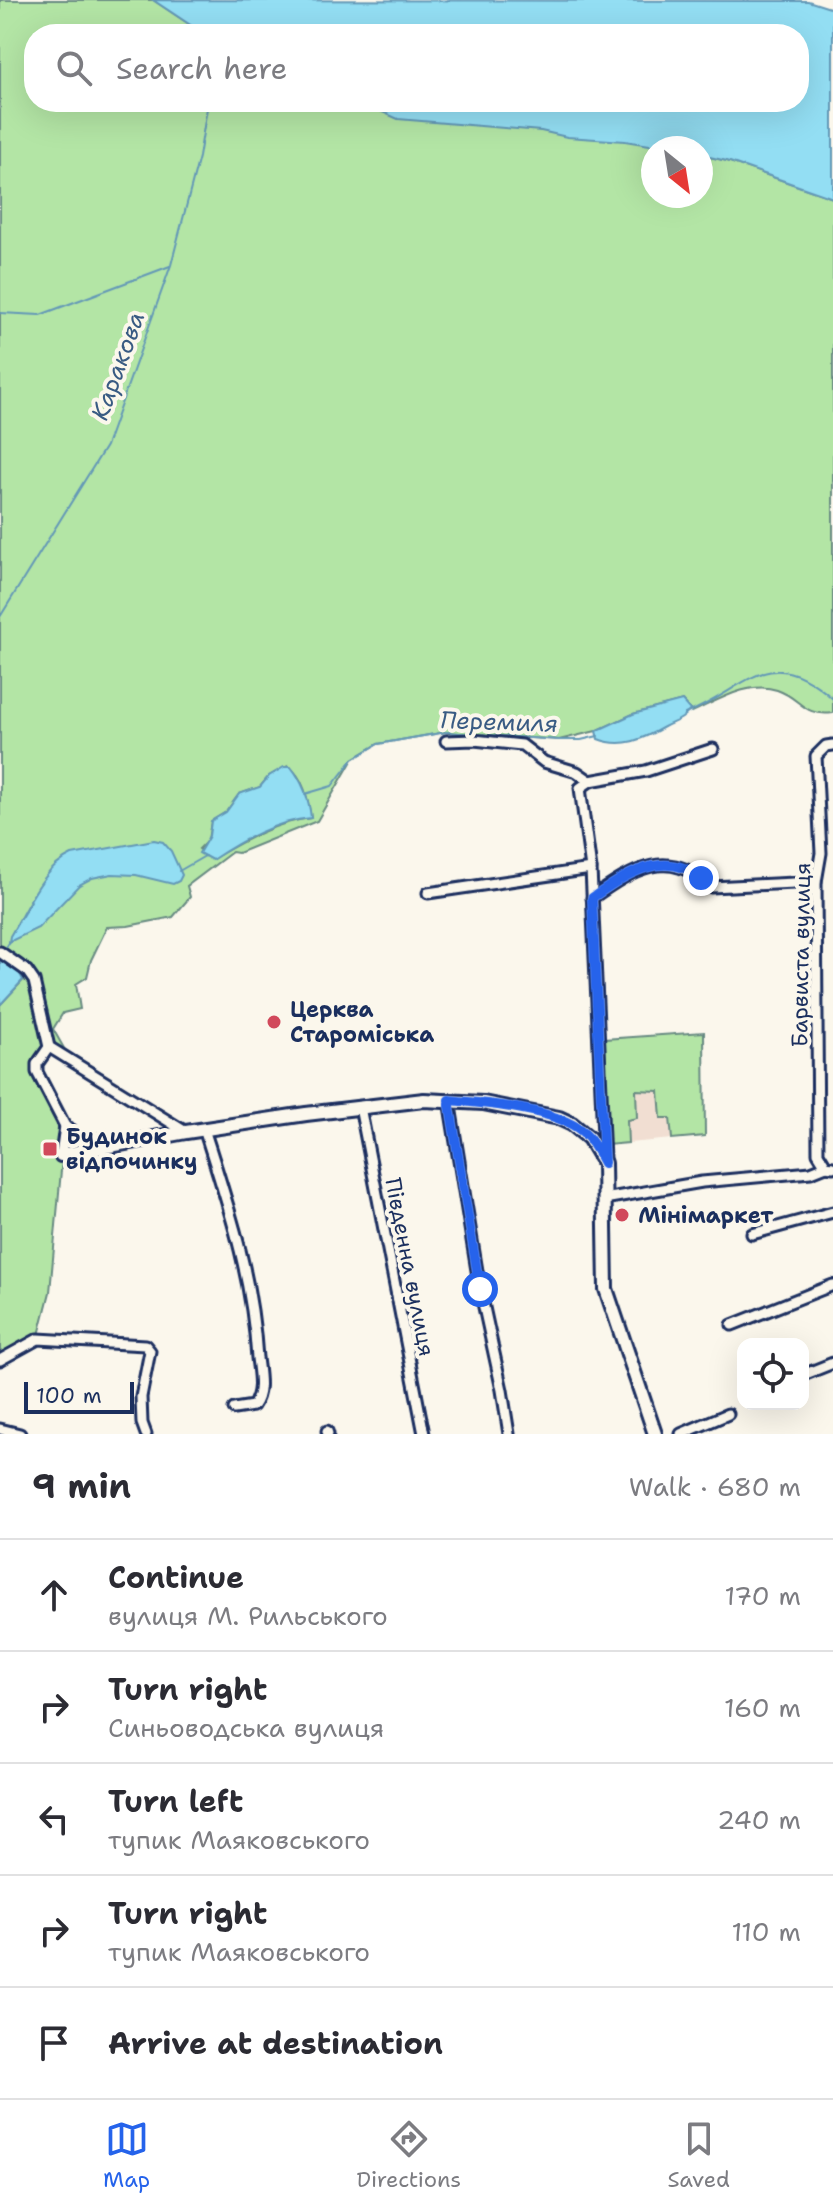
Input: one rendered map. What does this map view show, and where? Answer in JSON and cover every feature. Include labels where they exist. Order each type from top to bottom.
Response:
[{"type":"street","points":[[446,741],[474,740],[522,745],[544,762],[577,772],[590,781]]},
{"type":"street","name":"Барвиста вулиця","points":[[829,1167],[818,1153],[816,882],[821,853],[816,756],[826,746],[833,745]]},
{"type":"street","points":[[655,1434],[608,1298],[605,1279],[604,1163],[591,869],[580,788],[590,781],[646,771],[713,749]]},
{"type":"street","points":[[821,853],[833,854]]},
{"type":"street","points":[[592,898],[643,868],[668,864],[693,871],[711,887],[816,882]]},
{"type":"street","points":[[428,893],[591,869]]},
{"type":"street","points":[[0,952],[27,971],[34,981],[49,1047],[186,1132]]},
{"type":"street","points":[[49,1047],[36,1069],[65,1126],[76,1136],[86,1139],[133,1141]]},
{"type":"street","points":[[65,1126],[61,1155],[204,1129],[360,1107],[449,1100],[483,1103],[559,1118],[581,1130],[604,1163]]},
{"type":"street","points":[[449,1100],[480,1289],[509,1434]]},
{"type":"street","name":"Південна вулиця","points":[[360,1107],[424,1434]]},
{"type":"street","points":[[204,1129],[242,1248],[256,1334],[260,1396],[253,1406],[234,1409]]},
{"type":"street","points":[[604,1199],[702,1182],[811,1172],[829,1167]]},
{"type":"street","points":[[752,1234],[833,1212]]},
{"type":"street","points":[[732,1325],[833,1285]]},
{"type":"street","points":[[0,1360],[38,1339],[145,1345],[150,1351],[141,1409],[146,1434]]},
{"type":"street","points":[[809,1373],[833,1363]]},
{"type":"street","points":[[681,1434],[728,1414]]},
{"type":"street","points":[[0,1429],[20,1434]]},
{"type":"shaded area","points":[[704,1032],[705,1136],[607,1145],[604,1039]]},
{"type":"green space","points":[[0,0],[153,0],[189,24],[24,24],[24,112],[506,112],[641,141],[641,208],[713,208],[713,158],[833,198],[833,713],[808,710],[777,690],[755,688],[733,693],[692,712],[682,701],[633,714],[596,731],[559,740],[446,732],[378,744],[353,759],[317,821],[238,853],[232,852],[187,886],[190,897],[173,917],[107,927],[91,960],[87,977],[76,984],[80,1009],[63,1013],[53,1029],[65,1050],[63,1055],[49,1047],[37,1064],[65,1126],[50,1292],[38,1339],[0,1358],[0,1005],[29,974],[23,969],[23,980],[19,972],[0,959]],"holes":[[[288,766],[298,776],[311,818],[272,828],[212,859],[199,849],[208,840],[211,821],[226,812],[239,794],[260,787],[269,776]]]},
{"type":"green space","points":[[704,1032],[705,1136],[672,1139],[670,1118],[661,1118],[659,1091],[636,1090],[637,1118],[627,1120],[628,1143],[607,1145],[604,1039]]},
{"type":"water","points":[[153,0],[808,1],[833,9],[833,198],[713,158],[713,136],[641,136],[641,144],[567,137],[541,131],[398,119],[382,112],[809,112],[809,24],[189,24]]},
{"type":"water","points":[[682,701],[690,710],[687,713],[648,735],[624,743],[598,739],[596,731],[633,714]]},
{"type":"water","points":[[284,767],[291,767],[299,779],[311,818],[285,823],[259,833],[212,860],[199,853],[209,836],[211,821],[226,812],[239,794],[260,787],[269,776]]},
{"type":"water","points":[[154,840],[163,842],[171,851],[182,875],[179,881],[173,884],[136,875],[112,874],[92,878],[79,885],[38,928],[9,942],[36,890],[61,861],[72,855]]},
{"type":"water","points":[[0,959],[19,972],[23,980],[0,1005]]},
{"type":"waterway","name":"Каракова","points":[[0,617],[106,446],[171,265],[199,157],[206,112]]},
{"type":"waterway","points":[[0,313],[40,315],[170,266]]},
{"type":"waterway","name":"Перемиля","points":[[685,714],[743,682],[774,671],[791,673],[811,682],[833,699]]},
{"type":"waterway","name":"Перемиля","points":[[305,794],[332,786],[353,759],[378,744],[446,732],[559,740],[598,736]]},
{"type":"waterway","name":"Перемиля","points":[[179,871],[205,856]]},
{"type":"waterway","name":"Перемиля","points":[[22,916],[31,901]]},
{"type":"waterway","name":"Перемиля","points":[[5,949],[11,940]]},
{"type":"place","name":"Церква Староміська","points":[[274,1022]]},
{"type":"place","name":"Будинок відпочинку","points":[[50,1149]]},
{"type":"place","name":"Мінімаркет","points":[[622,1215]]},
{"type":"route","points":[[480,1289],[449,1100],[483,1103],[559,1118],[581,1130],[604,1163],[592,898],[626,876],[655,865],[682,866],[701,878]]}]
